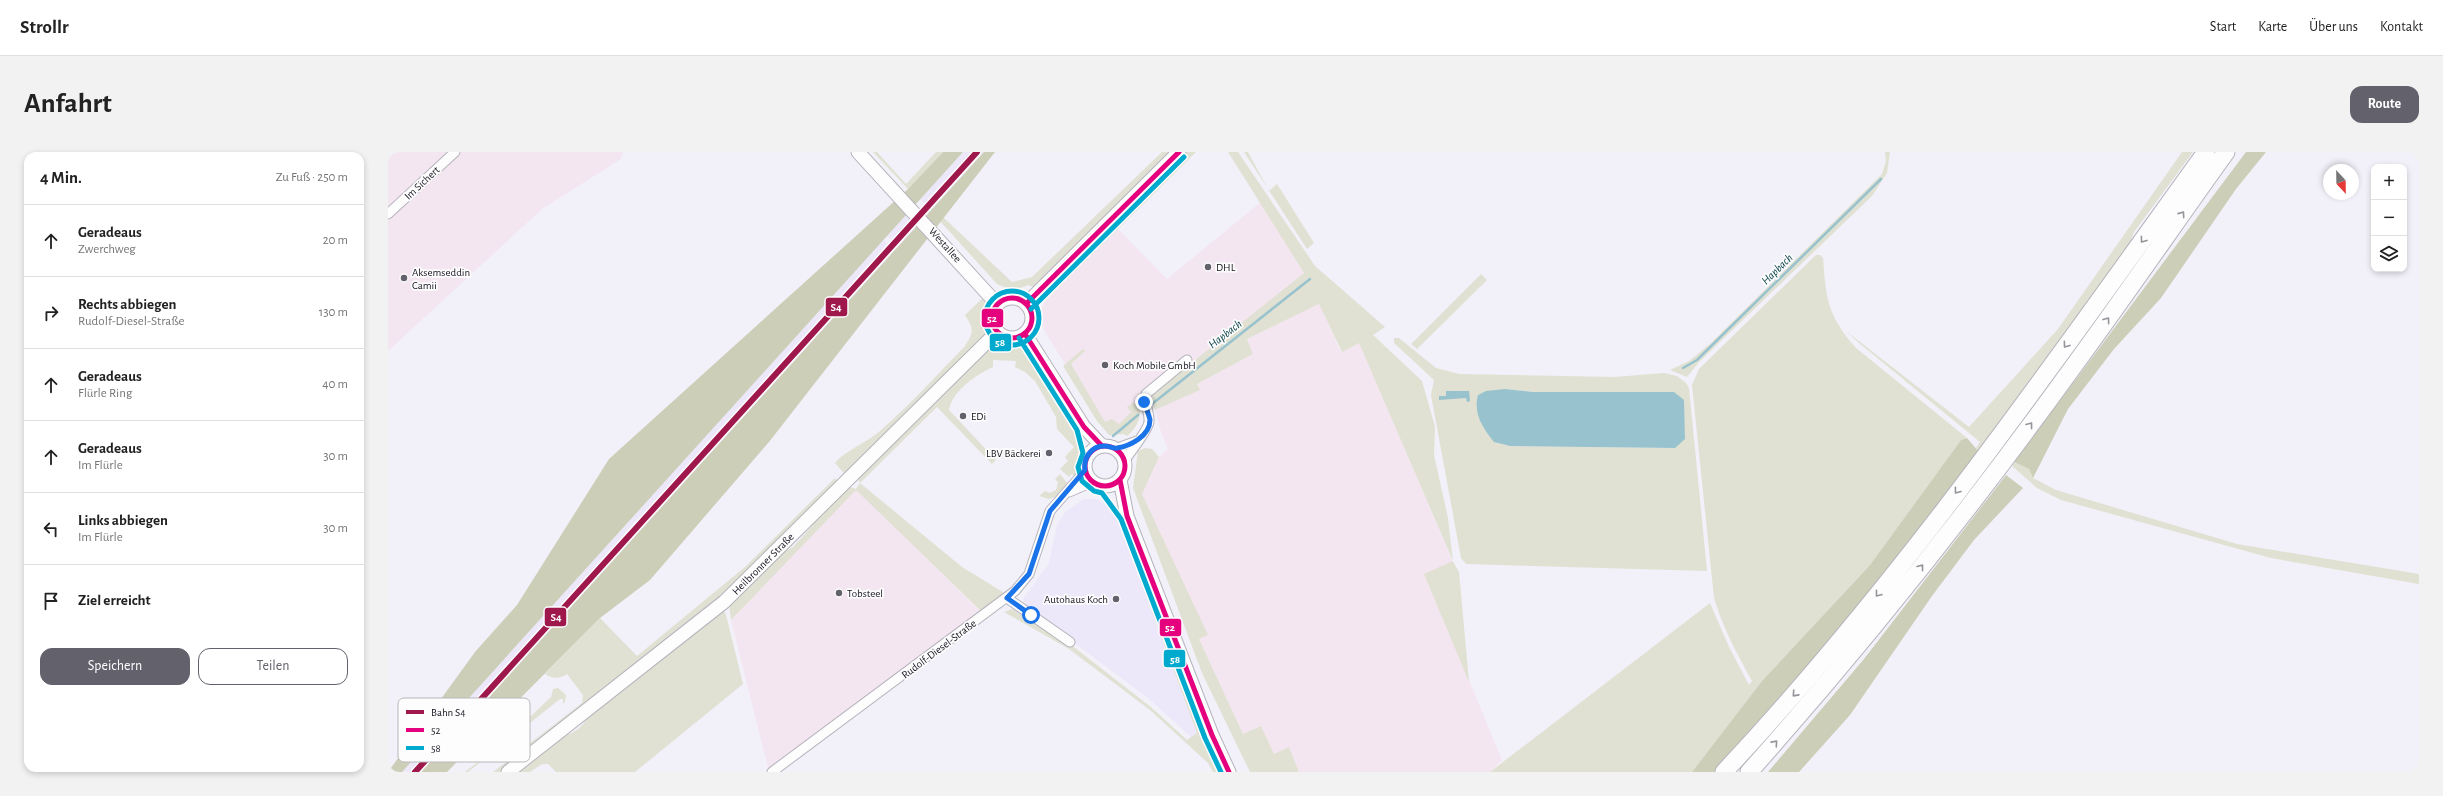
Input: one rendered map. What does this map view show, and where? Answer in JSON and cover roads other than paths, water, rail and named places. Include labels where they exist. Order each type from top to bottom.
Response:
[{"type":"highway","points":[[1724,772],[1801,687],[1864,611],[1994,443],[2206,152]]},
{"type":"highway","points":[[1749,772],[1866,637],[1995,472],[2226,152]]},
{"type":"main road","name":"Westallee","points":[[858,152],[903,199],[997,304]]},
{"type":"main road","points":[[1026,304],[1179,152]]},
{"type":"main road","points":[[1012,298],[1026,304],[1032,319],[1030,327],[1024,334],[1010,338],[997,332],[992,317],[997,304],[1012,298]]},
{"type":"main road","name":"Heilbronner Straße","points":[[530,755],[724,602],[997,332]]},
{"type":"main road","points":[[1024,334],[1084,427],[1102,446],[1115,449],[1124,461],[1125,468],[1120,480],[1127,516],[1200,706],[1229,772]]},
{"type":"main road","points":[[1084,427],[1090,453]]},
{"type":"main road","points":[[1102,446],[1090,453],[1085,461],[1085,470],[1092,482],[1106,486],[1127,516]]},
{"type":"main road","points":[[1106,486],[1120,480]]},
{"type":"main road","name":"Heilbronner Straße","points":[[508,772],[521,762]]},
{"type":"street","name":"Im Sichert","points":[[388,214],[455,152]]},
{"type":"street","points":[[1124,461],[1137,441],[1148,429],[1150,420],[1144,402],[1146,394],[1188,360]]},
{"type":"street","points":[[1115,449],[1137,441]]},
{"type":"street","name":"Rudolf-Diesel-Straße","points":[[772,772],[1007,598],[1029,574],[1050,511],[1085,470]]},
{"type":"street","name":"Rudolf-Diesel-Straße","points":[[1066,493],[1092,482]]},
{"type":"street","points":[[1007,598],[1070,642]]},
{"type":"water","points":[[1505,389],[1533,392],[1674,392],[1684,400],[1685,439],[1675,448],[1510,446],[1494,442],[1483,426],[1478,415],[1478,395],[1486,391]]},
{"type":"water","points":[[1446,391],[1469,391],[1470,401],[1467,402],[1466,398],[1439,400],[1439,396],[1446,396]]},
{"type":"waterway","name":"Hapbach","points":[[1683,368],[1697,360],[1881,179]]},
{"type":"waterway","name":"Hapbach","points":[[1152,404],[1310,279]]},
{"type":"waterway","name":"Hapbach","points":[[1113,436],[1138,415]]},
{"type":"rail line","name":"S4","points":[[482,698],[977,152]]},
{"type":"rail line","name":"S4","points":[[415,772],[424,762]]},
{"type":"place","name":"DHL","points":[[1208,267]]},
{"type":"place","name":"Aksemseddin Camii","points":[[404,278]]},
{"type":"place","name":"Koch Mobile GmbH","points":[[1105,365]]},
{"type":"place","name":"EDi","points":[[963,416]]},
{"type":"place","name":"LBV Bäckerei","points":[[1049,453]]},
{"type":"place","name":"Tobsteel","points":[[839,593]]},
{"type":"place","name":"Autohaus Koch","points":[[1116,599]]}]
